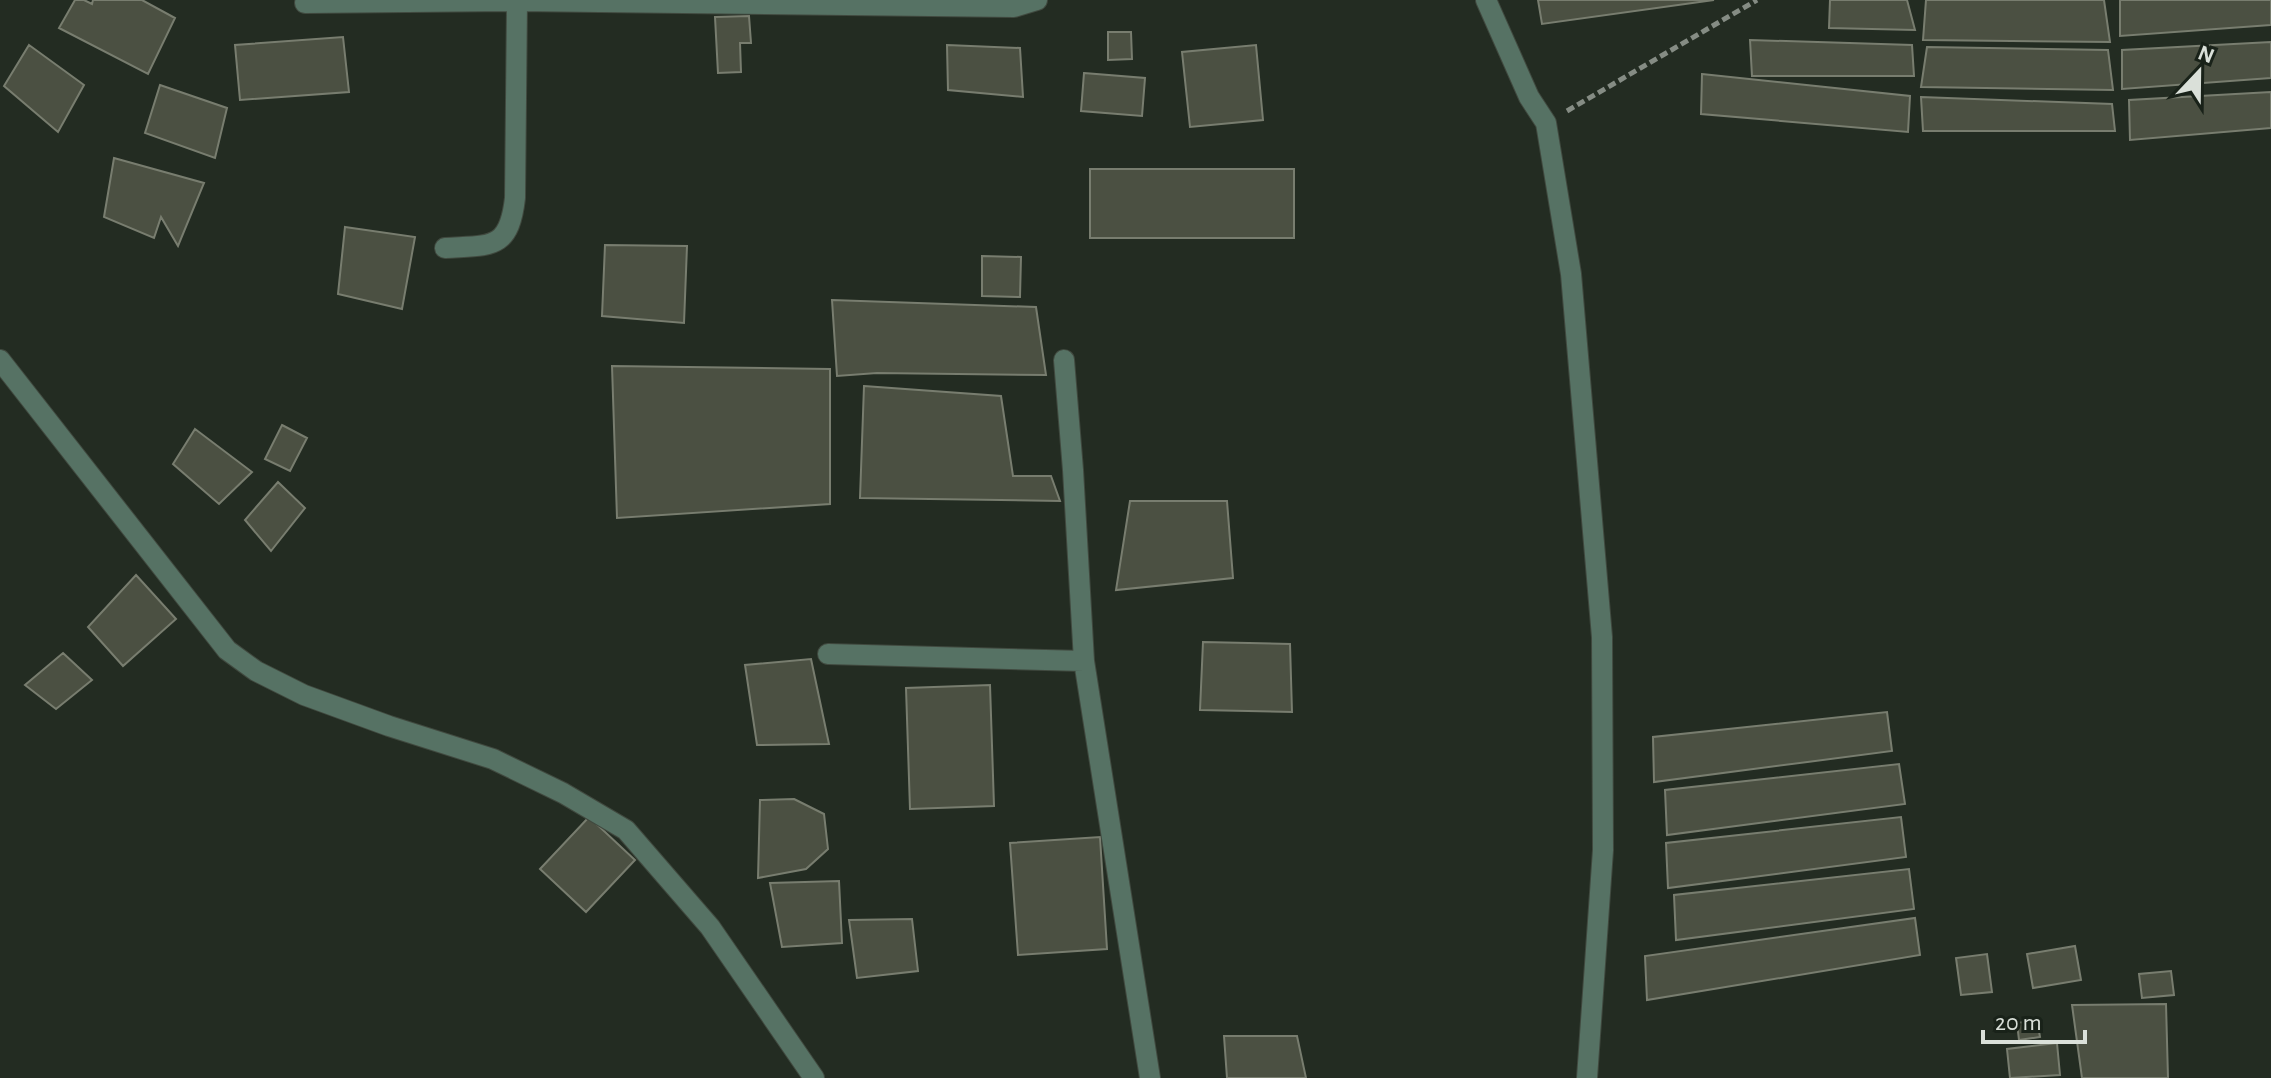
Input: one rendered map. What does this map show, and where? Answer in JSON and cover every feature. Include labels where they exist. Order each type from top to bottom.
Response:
[{"type":"street","points":[[305,3],[517,1],[1014,7],[1037,0]]},
{"type":"street","points":[[1486,0],[1529,97],[1546,123],[1571,274],[1602,637],[1603,850],[1587,1078]]},
{"type":"street","points":[[445,248],[499,241],[513,217],[517,1]]},
{"type":"street","points":[[0,360],[227,650],[256,671],[304,695],[493,759],[563,793],[626,830],[710,927],[814,1078]]},
{"type":"street","points":[[1064,360],[1084,661],[1150,1078]]},
{"type":"street","points":[[828,654],[1084,661]]},
{"type":"path","points":[[1546,123],[1757,0]]},
{"type":"building","points":[[75,0],[92,4],[93,0],[142,0],[175,18],[148,74],[59,28]]},
{"type":"building","points":[[1538,0],[1714,0],[1542,24]]},
{"type":"building","points":[[1830,0],[1907,0],[1915,30],[1829,28]]},
{"type":"building","points":[[1926,0],[2104,0],[2110,42],[1923,40]]},
{"type":"building","points":[[2120,0],[2271,0],[2271,25],[2120,36]]},
{"type":"building","points":[[749,16],[751,43],[740,43],[741,72],[718,73],[715,17]]},
{"type":"building","points":[[1108,32],[1131,32],[1132,59],[1108,60]]},
{"type":"building","points":[[343,37],[349,92],[240,100],[235,45]]},
{"type":"building","points":[[1750,40],[1912,45],[1914,76],[1752,76]]},
{"type":"building","points":[[2271,42],[2271,78],[2122,89],[2122,50]]},
{"type":"building","points":[[29,45],[84,85],[58,132],[4,86]]},
{"type":"building","points":[[947,45],[1020,48],[1023,97],[948,90]]},
{"type":"building","points":[[1256,45],[1263,120],[1190,127],[1182,52]]},
{"type":"building","points":[[1927,47],[2108,50],[2113,90],[1921,87]]},
{"type":"building","points":[[1084,73],[1145,78],[1142,116],[1081,111]]},
{"type":"building","points":[[1702,74],[1910,96],[1908,132],[1701,114]]},
{"type":"building","points":[[160,85],[227,108],[215,158],[145,133]]},
{"type":"building","points":[[2271,92],[2271,128],[2130,140],[2129,100]]},
{"type":"building","points":[[1921,97],[2112,104],[2115,131],[1923,131]]},
{"type":"building","points":[[114,158],[204,183],[178,246],[161,217],[154,238],[104,217]]},
{"type":"building","points":[[1090,169],[1294,169],[1294,238],[1090,238]]},
{"type":"building","points":[[345,227],[415,237],[402,309],[338,294]]},
{"type":"building","points":[[605,245],[687,246],[684,323],[602,316]]},
{"type":"building","points":[[982,256],[1021,257],[1020,297],[982,296]]},
{"type":"building","points":[[832,300],[1036,307],[1046,375],[877,373],[837,376]]},
{"type":"building","points":[[612,366],[830,369],[830,504],[617,518]]},
{"type":"building","points":[[864,386],[1001,396],[1013,476],[1051,476],[1060,501],[860,498]]},
{"type":"building","points":[[282,425],[307,438],[290,471],[265,459]]},
{"type":"building","points":[[195,429],[252,472],[219,504],[173,464]]},
{"type":"building","points":[[278,482],[305,508],[271,551],[245,520]]},
{"type":"building","points":[[1130,501],[1227,501],[1233,578],[1116,590]]},
{"type":"building","points":[[136,575],[176,619],[123,666],[88,627]]},
{"type":"building","points":[[1203,642],[1290,644],[1292,712],[1200,710]]},
{"type":"building","points":[[63,653],[92,680],[56,709],[25,685]]},
{"type":"building","points":[[811,659],[829,744],[757,745],[745,665]]},
{"type":"building","points":[[990,685],[994,806],[910,809],[906,688]]},
{"type":"building","points":[[1887,712],[1892,751],[1654,782],[1653,737]]},
{"type":"building","points":[[1899,764],[1905,804],[1667,835],[1665,790]]},
{"type":"building","points":[[794,799],[824,814],[828,849],[806,869],[758,878],[760,800]]},
{"type":"building","points":[[589,817],[635,860],[586,912],[540,869]]},
{"type":"building","points":[[1901,817],[1906,857],[1668,888],[1666,843]]},
{"type":"building","points":[[1100,837],[1107,949],[1018,955],[1010,843]]},
{"type":"building","points":[[1909,869],[1914,909],[1676,940],[1674,895]]},
{"type":"building","points":[[839,881],[842,943],[782,947],[770,883]]},
{"type":"building","points":[[1915,918],[1920,955],[1647,1000],[1645,956]]},
{"type":"building","points":[[912,919],[918,971],[857,978],[849,920]]},
{"type":"building","points":[[2075,946],[2081,980],[2033,988],[2027,954]]},
{"type":"building","points":[[1987,954],[1992,992],[1961,995],[1956,958]]},
{"type":"building","points":[[2171,971],[2174,995],[2142,998],[2139,974]]},
{"type":"building","points":[[2166,1004],[2168,1078],[2082,1078],[2072,1005]]},
{"type":"building","points":[[2037,1020],[2040,1037],[2019,1040],[2017,1023]]},
{"type":"building","points":[[1224,1036],[1297,1036],[1306,1078],[1227,1078]]},
{"type":"building","points":[[2057,1043],[2060,1075],[2010,1078],[2007,1049]]}]
